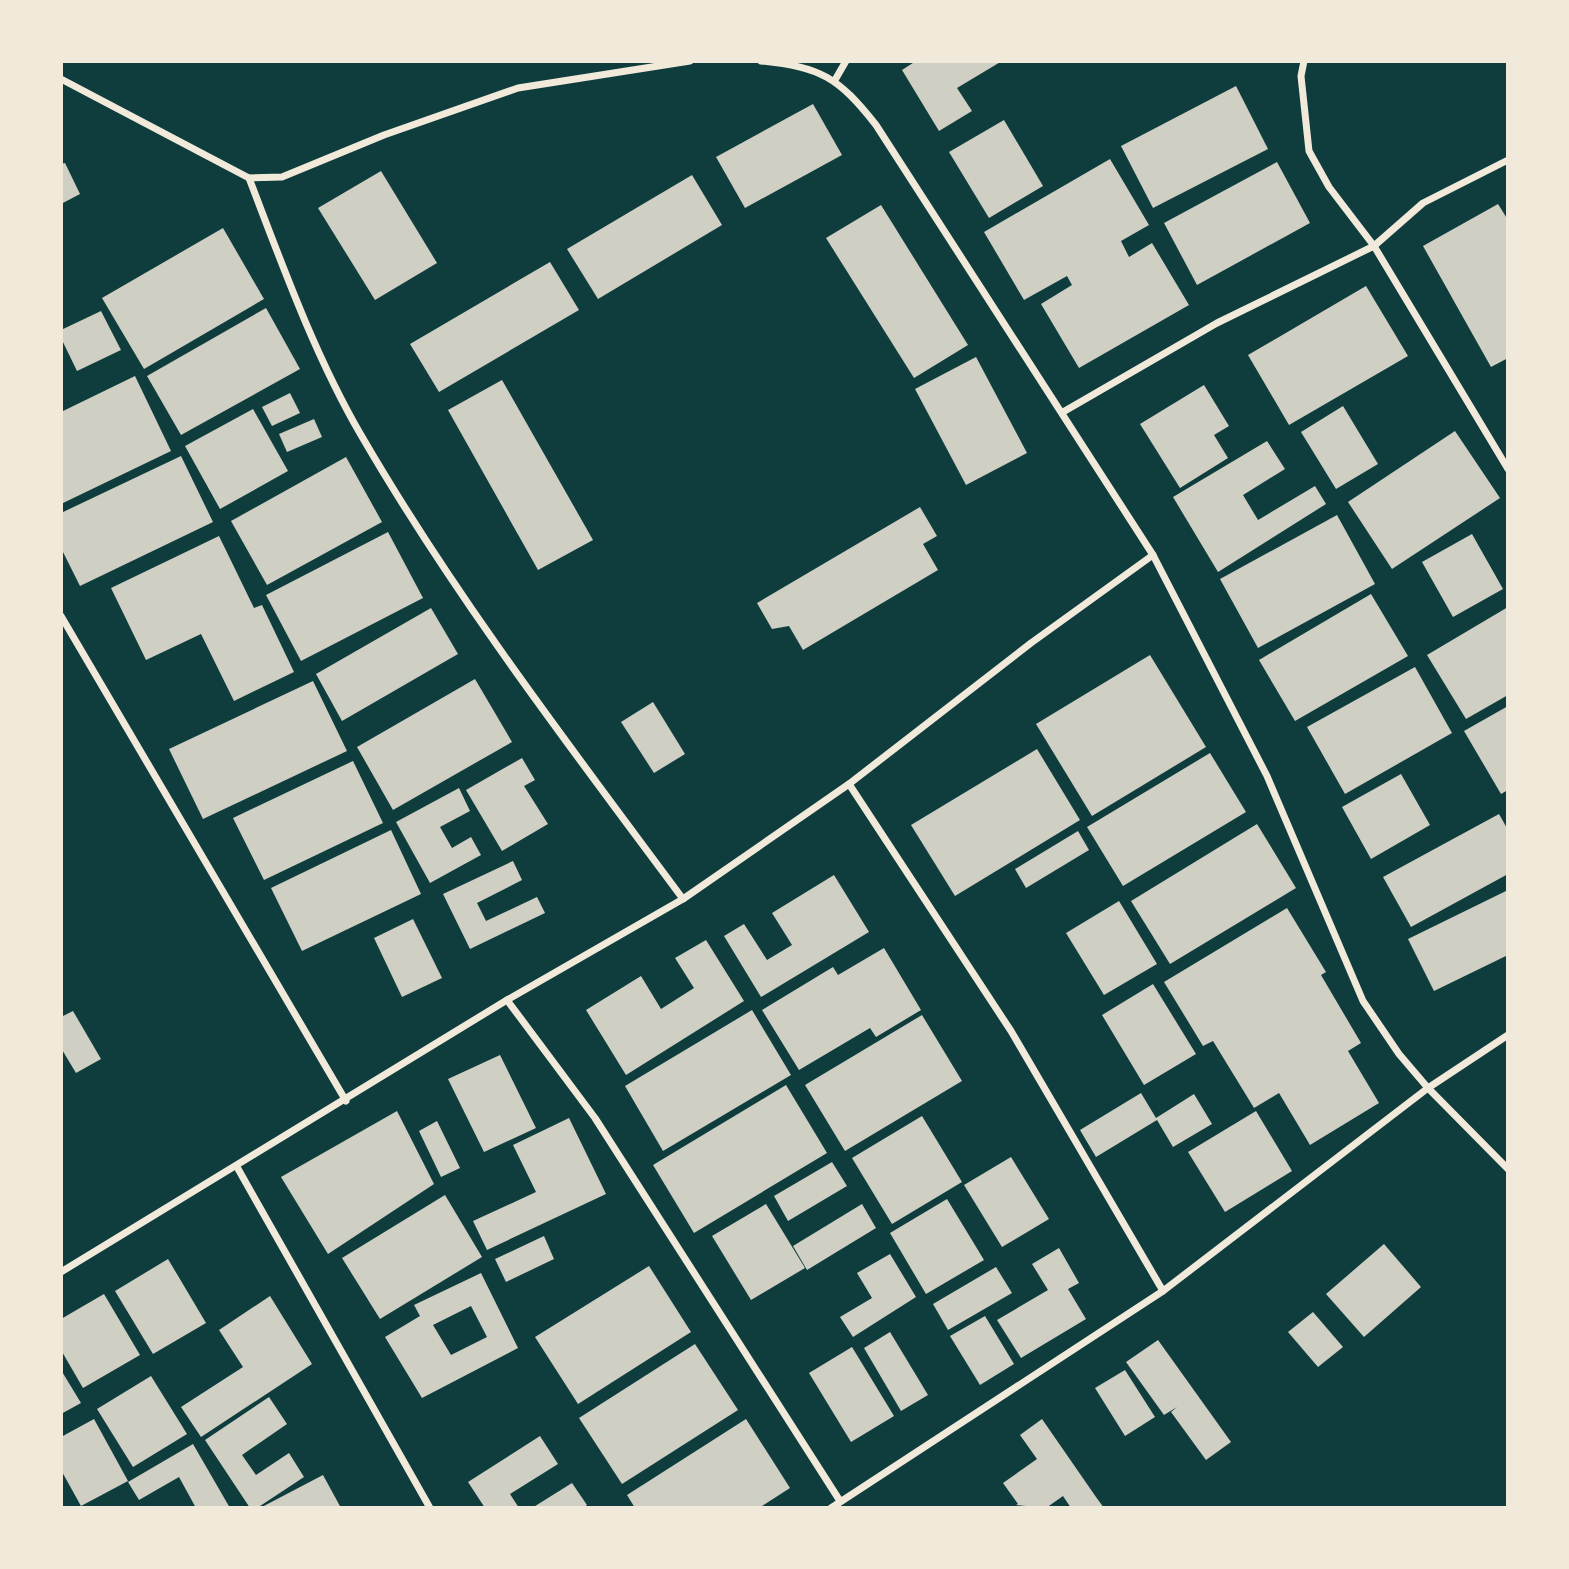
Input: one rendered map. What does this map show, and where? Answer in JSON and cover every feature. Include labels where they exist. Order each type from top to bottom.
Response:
[{"type":"street","points":[[61,79],[249,178],[282,177],[395,131],[518,88],[690,61]]},
{"type":"street","points":[[761,61],[797,65],[835,80],[876,125],[1153,555],[1267,776],[1363,1001],[1399,1054],[1428,1088],[1508,1170]]},
{"type":"street","points":[[835,80],[846,61]]},
{"type":"street","points":[[1304,61],[1301,76],[1309,151],[1329,187],[1374,246],[1508,469]]},
{"type":"street","points":[[1063,412],[1217,323],[1374,246],[1423,203],[1508,160]]},
{"type":"street","points":[[249,178],[310,332],[360,433],[439,559],[565,739],[683,899]]},
{"type":"street","points":[[61,1272],[508,1000],[683,899],[849,784],[1031,643],[1153,555]]},
{"type":"street","points":[[61,615],[346,1101]]},
{"type":"street","points":[[849,784],[1011,1031],[1163,1291]]},
{"type":"street","points":[[508,1000],[595,1118],[840,1502]]},
{"type":"street","points":[[831,1508],[1163,1291],[1428,1088],[1508,1035]]},
{"type":"street","points":[[237,1167],[430,1508]]},
{"type":"building","points":[[916,61],[1002,61],[957,88],[972,111],[939,131],[902,70]]},
{"type":"building","points":[[1236,86],[1268,149],[1153,208],[1121,146]]},
{"type":"building","points":[[813,104],[842,155],[745,208],[716,157]]},
{"type":"building","points":[[1004,120],[1043,186],[989,218],[949,152]]},
{"type":"building","points":[[1110,159],[1149,225],[1121,241],[1129,257],[1152,243],[1189,305],[1079,368],[1041,304],[1072,285],[1067,276],[1024,300],[984,232]]},
{"type":"building","points":[[1277,162],[1310,223],[1197,285],[1164,223]]},
{"type":"building","points":[[65,163],[80,194],[61,204],[61,164]]},
{"type":"building","points":[[381,171],[437,263],[375,300],[318,208]]},
{"type":"building","points":[[692,175],[722,225],[598,299],[567,249]]},
{"type":"building","points":[[1498,204],[1508,220],[1508,358],[1491,367],[1423,246]]},
{"type":"building","points":[[881,205],[968,345],[914,378],[826,238]]},
{"type":"building","points":[[223,228],[264,299],[144,369],[102,298]]},
{"type":"building","points":[[550,262],[579,310],[439,392],[410,344]]},
{"type":"building","points":[[1366,286],[1408,356],[1289,425],[1248,355]]},
{"type":"building","points":[[266,308],[300,369],[181,435],[147,376]]},
{"type":"building","points":[[101,311],[121,350],[77,371],[61,338],[61,330]]},
{"type":"building","points":[[976,357],[1027,453],[966,485],[915,389]]},
{"type":"building","points":[[135,376],[171,451],[61,504],[61,412]]},
{"type":"building","points":[[502,380],[593,540],[538,570],[448,410]]},
{"type":"building","points":[[1204,385],[1229,426],[1214,435],[1228,458],[1180,488],[1140,424]]},
{"type":"building","points":[[290,393],[300,413],[272,426],[262,407]]},
{"type":"building","points":[[1343,406],[1378,464],[1336,489],[1301,432]]},
{"type":"building","points":[[253,409],[288,471],[220,509],[185,446]]},
{"type":"building","points":[[314,419],[322,437],[287,452],[279,434]]},
{"type":"building","points":[[1455,431],[1500,498],[1392,569],[1348,502]]},
{"type":"building","points":[[1267,441],[1285,469],[1243,495],[1258,520],[1315,486],[1326,504],[1218,572],[1173,497]]},
{"type":"building","points":[[181,456],[213,522],[80,586],[61,548],[61,513]]},
{"type":"building","points":[[346,457],[382,522],[267,585],[231,521]]},
{"type":"building","points":[[920,507],[937,536],[923,544],[938,570],[803,650],[789,626],[772,629],[757,603]]},
{"type":"building","points":[[1337,515],[1375,584],[1258,648],[1220,579]]},
{"type":"building","points":[[388,532],[423,598],[301,661],[266,595]]},
{"type":"building","points":[[1472,534],[1503,589],[1453,617],[1422,562]]},
{"type":"building","points":[[219,536],[254,608],[262,605],[294,672],[234,701],[201,634],[146,660],[111,588]]},
{"type":"building","points":[[1371,594],[1408,656],[1295,721],[1259,660]]},
{"type":"building","points":[[1508,607],[1508,695],[1466,719],[1427,655]]},
{"type":"building","points":[[431,608],[458,654],[342,721],[316,674]]},
{"type":"building","points":[[1150,655],[1206,747],[1092,816],[1036,724]]},
{"type":"building","points":[[1415,667],[1452,733],[1345,794],[1307,727]]},
{"type":"building","points":[[475,679],[512,742],[393,810],[357,747]]},
{"type":"building","points":[[313,681],[347,751],[203,819],[169,749]]},
{"type":"building","points":[[653,702],[685,754],[654,773],[621,722]]},
{"type":"building","points":[[1508,706],[1508,790],[1501,794],[1464,731]]},
{"type":"building","points":[[1037,749],[1080,820],[955,896],[911,825]]},
{"type":"building","points":[[1210,753],[1246,812],[1123,886],[1087,827]]},
{"type":"building","points":[[522,758],[535,780],[524,786],[548,824],[502,851],[466,790]]},
{"type":"building","points":[[353,761],[383,823],[264,880],[233,818]]},
{"type":"building","points":[[1401,774],[1430,825],[1371,859],[1342,807]]},
{"type":"building","points":[[459,788],[470,811],[440,827],[452,848],[471,837],[481,855],[430,883],[396,822]]},
{"type":"building","points":[[1499,814],[1508,830],[1508,874],[1411,927],[1383,877]]},
{"type":"building","points":[[1257,824],[1296,888],[1170,964],[1131,901]]},
{"type":"building","points":[[391,830],[421,894],[302,951],[271,888]]},
{"type":"building","points":[[1078,831],[1089,850],[1026,888],[1015,869]]},
{"type":"building","points":[[513,861],[522,880],[477,903],[486,921],[537,897],[545,913],[470,949],[443,894]]},
{"type":"building","points":[[834,875],[869,932],[761,997],[724,936],[744,924],[767,960],[792,945],[772,913]]},
{"type":"building","points":[[1508,890],[1508,955],[1434,991],[1408,939]]},
{"type":"building","points":[[1119,901],[1157,964],[1104,995],[1066,933]]},
{"type":"building","points":[[1287,908],[1326,972],[1321,975],[1361,1043],[1348,1051],[1379,1103],[1310,1145],[1279,1093],[1254,1108],[1213,1041],[1203,1046],[1164,982]]},
{"type":"building","points":[[413,919],[442,978],[402,997],[374,938]]},
{"type":"building","points":[[706,940],[744,1001],[626,1075],[586,1010],[641,976],[661,1009],[694,988],[675,958]]},
{"type":"building","points":[[884,948],[921,1010],[876,1037],[870,1028],[799,1070],[762,1010],[833,967],[838,975]]},
{"type":"building","points":[[1153,984],[1196,1054],[1144,1085],[1102,1015]]},
{"type":"building","points":[[752,1010],[791,1075],[663,1151],[625,1086]]},
{"type":"building","points":[[73,1011],[101,1059],[76,1073],[61,1048],[61,1017]]},
{"type":"building","points":[[922,1015],[962,1081],[845,1151],[805,1085]]},
{"type":"building","points":[[500,1055],[536,1128],[484,1152],[448,1079]]},
{"type":"building","points":[[786,1085],[827,1153],[694,1233],[653,1165]]},
{"type":"building","points":[[1141,1093],[1156,1118],[1194,1094],[1212,1124],[1173,1147],[1157,1120],[1096,1157],[1080,1130]]},
{"type":"building","points":[[397,1111],[434,1184],[328,1254],[281,1177]]},
{"type":"building","points":[[1256,1111],[1292,1171],[1225,1212],[1188,1152]]},
{"type":"building","points":[[922,1116],[962,1182],[892,1224],[852,1158]]},
{"type":"building","points":[[569,1118],[606,1194],[487,1250],[473,1221],[536,1192],[513,1145]]},
{"type":"building","points":[[437,1121],[460,1168],[441,1177],[419,1131]]},
{"type":"building","points":[[1011,1157],[1049,1219],[1002,1247],[964,1185]]},
{"type":"building","points":[[832,1162],[847,1186],[788,1221],[774,1196]]},
{"type":"building","points":[[445,1195],[482,1257],[380,1319],[342,1258]]},
{"type":"building","points":[[947,1199],[984,1260],[926,1294],[890,1233]]},
{"type":"building","points":[[766,1204],[805,1268],[751,1300],[712,1236]]},
{"type":"building","points":[[862,1204],[876,1228],[807,1270],[793,1246]]},
{"type":"building","points":[[544,1236],[554,1259],[506,1282],[495,1259]]},
{"type":"building","points":[[1384,1244],[1421,1287],[1364,1337],[1326,1294]]},
{"type":"building","points":[[1059,1248],[1079,1283],[1068,1289],[1086,1319],[1021,1358],[997,1320],[1048,1290],[1032,1264]]},
{"type":"building","points":[[890,1254],[916,1297],[853,1337],[840,1317],[872,1298],[857,1273]]},
{"type":"building","points":[[168,1259],[206,1323],[153,1354],[115,1291]]},
{"type":"building","points":[[649,1266],[691,1332],[578,1404],[535,1337]]},
{"type":"building","points":[[996,1267],[1012,1293],[948,1330],[933,1304]]},
{"type":"building","points":[[481,1273],[518,1348],[422,1398],[385,1337],[420,1316],[414,1305]],"holes":[[[471,1306],[487,1337],[451,1355],[433,1325]]]},
{"type":"building","points":[[104,1294],[140,1355],[83,1388],[61,1350],[61,1319]]},
{"type":"building","points":[[270,1296],[312,1364],[201,1437],[181,1407],[243,1367],[219,1330]]},
{"type":"building","points":[[1313,1312],[1343,1347],[1318,1367],[1288,1332]]},
{"type":"building","points":[[985,1316],[1014,1364],[980,1385],[950,1336]]},
{"type":"building","points":[[890,1332],[928,1395],[901,1411],[864,1348]]},
{"type":"building","points":[[1158,1340],[1231,1442],[1206,1460],[1171,1412],[1177,1407],[1164,1415],[1126,1362]]},
{"type":"building","points":[[695,1344],[738,1410],[622,1484],[579,1418]]},
{"type":"building","points":[[852,1347],[894,1416],[851,1442],[809,1373]]},
{"type":"building","points":[[61,1370],[81,1403],[61,1414]]},
{"type":"building","points":[[1125,1370],[1155,1417],[1125,1436],[1095,1388]]},
{"type":"building","points":[[151,1376],[187,1434],[133,1467],[97,1409]]},
{"type":"building","points":[[269,1397],[287,1424],[242,1455],[256,1475],[289,1453],[304,1477],[257,1508],[250,1508],[205,1440]]},
{"type":"building","points":[[94,1419],[128,1481],[81,1506],[61,1470],[61,1437]]},
{"type":"building","points":[[746,1419],[790,1488],[759,1508],[635,1508],[627,1495]]},
{"type":"building","points":[[1042,1419],[1104,1508],[1071,1508],[1063,1496],[1046,1508],[1016,1505],[1018,1504],[1003,1483],[1037,1459],[1020,1435]]},
{"type":"building","points":[[540,1436],[558,1464],[510,1494],[519,1508],[485,1508],[468,1482]]},
{"type":"building","points":[[193,1444],[230,1508],[196,1508],[179,1477],[139,1500],[128,1482]]},
{"type":"building","points":[[323,1475],[341,1508],[260,1508]]},
{"type":"building","points":[[572,1483],[587,1505],[583,1508],[532,1508]]}]
